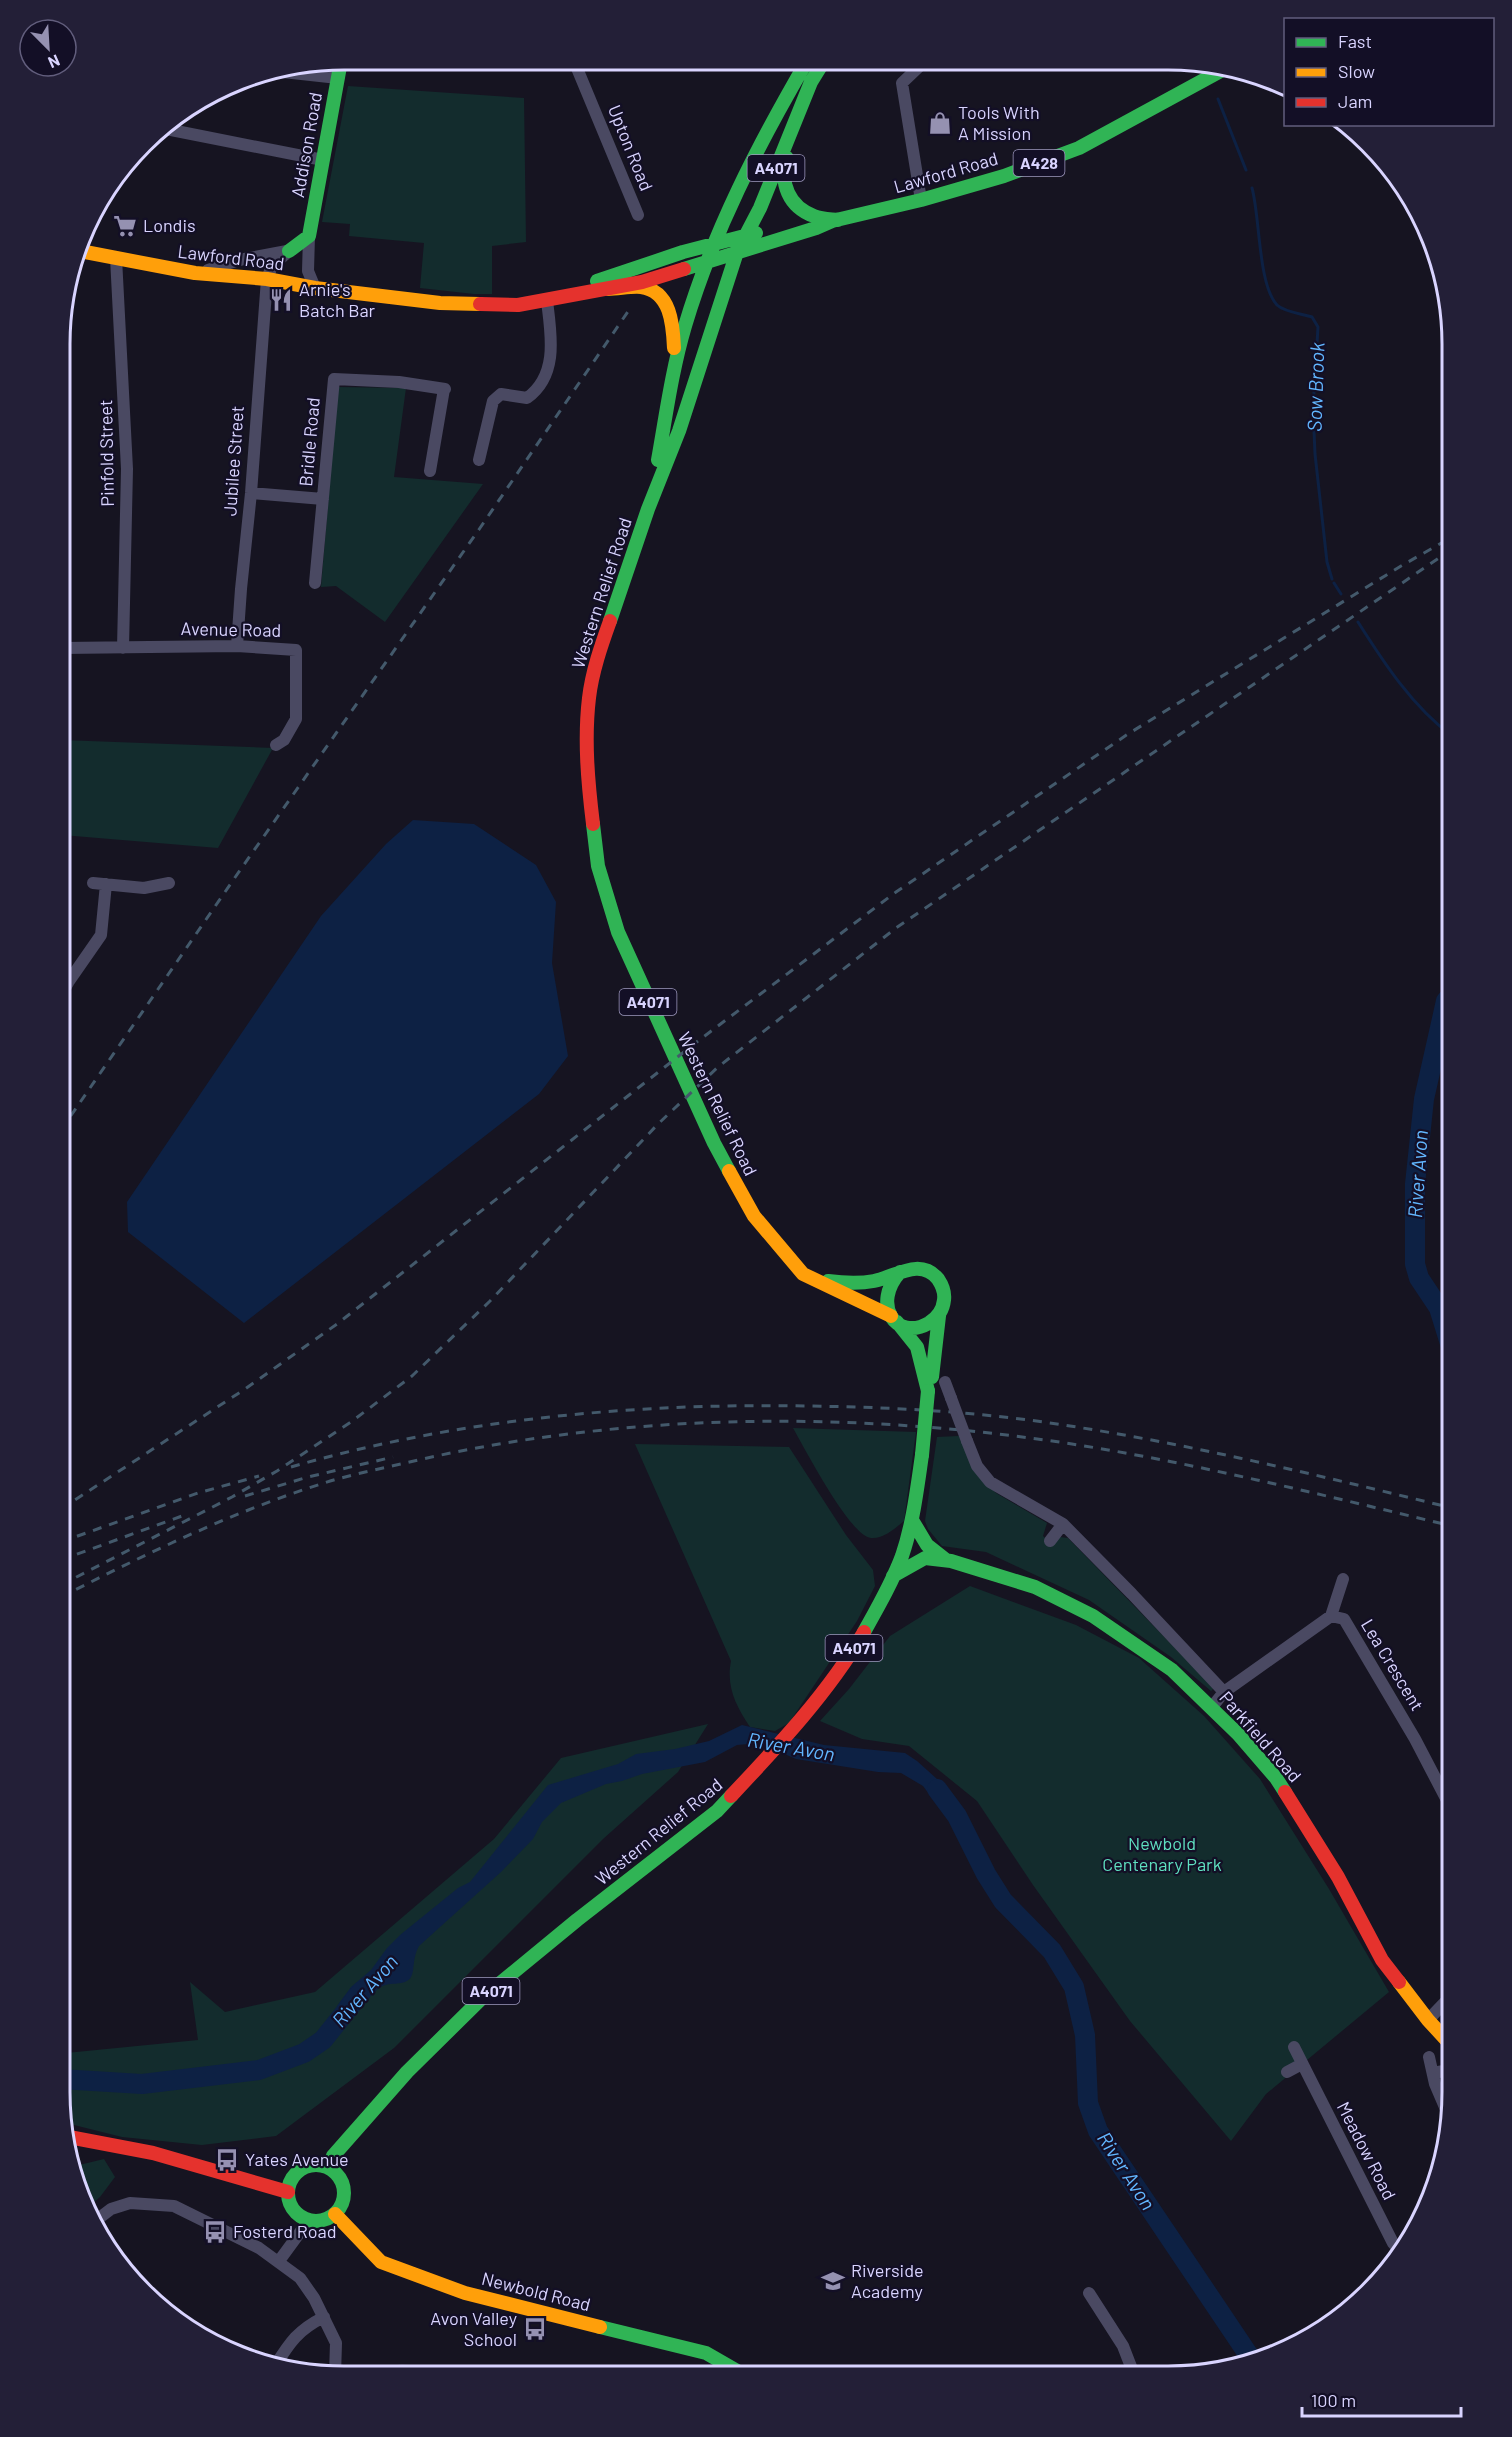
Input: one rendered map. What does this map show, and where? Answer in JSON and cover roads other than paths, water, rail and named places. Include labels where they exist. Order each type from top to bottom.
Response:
[{"type":"main road","name":"Addison Road","points":[[309,236],[339,70]]},
{"type":"main road","name":"Western Relief Road","points":[[802,70],[773,117],[730,204],[714,244],[722,257],[721,296],[679,431],[648,508],[599,653],[589,696],[588,783],[598,866],[618,932],[714,1143],[754,1216],[803,1274],[894,1319],[918,1347],[933,1384]]},
{"type":"main road","name":"Western Relief Road","points":[[648,508],[675,364],[722,257],[760,208],[811,82],[818,70]]},
{"type":"main road","name":"Lawford Road","points":[[87,252],[195,273],[267,279],[315,288],[467,305],[518,305],[608,290],[722,257],[835,220],[921,200],[1004,176],[1079,148],[1214,75]]},
{"type":"main road","points":[[811,82],[805,118],[783,167],[784,185],[793,203],[814,216],[835,220]]},
{"type":"main road","name":"Lawford Road","points":[[553,299],[605,278],[714,244],[810,221],[835,220]]},
{"type":"main road","points":[[289,251],[309,236]]},
{"type":"main road","points":[[659,452],[716,273],[722,257],[738,238]]},
{"type":"main road","points":[[608,290],[647,288],[663,299],[670,311],[675,364]]},
{"type":"main road","name":"A4071","points":[[812,1279],[847,1284],[862,1283],[877,1281],[900,1272],[922,1269],[938,1280],[943,1289],[944,1299],[939,1316],[922,1326],[907,1327],[894,1319]]},
{"type":"main road","points":[[894,1319],[885,1298],[887,1288],[900,1272]]},
{"type":"main road","name":"Western Relief Road","points":[[329,2168],[333,2157],[407,2072],[481,1999],[577,1920],[679,1843],[717,1811],[743,1785],[815,1702],[848,1658],[888,1590],[902,1556],[912,1520],[933,1384],[939,1316]]},
{"type":"main road","name":"Parkfield Road","points":[[912,1520],[927,1545],[946,1560]]},
{"type":"main road","name":"Parkfield Road","points":[[893,1576],[925,1558],[946,1560],[979,1568],[1035,1587],[1093,1616],[1172,1670],[1212,1707],[1276,1778],[1338,1877],[1382,1960],[1442,2035]]},
{"type":"main road","points":[[75,2138],[153,2153],[288,2192]]},
{"type":"main road","points":[[320,2165],[336,2173],[344,2189],[344,2199],[335,2214],[327,2219],[309,2220],[294,2210],[288,2192],[290,2183],[302,2169],[320,2165]]},
{"type":"main road","name":"Newbold Road","points":[[335,2214],[381,2262],[465,2293],[706,2353],[729,2366]]},
{"type":"street","name":"Upton Road","points":[[578,70],[638,215]]},
{"type":"street","points":[[916,70],[903,83],[921,200]]},
{"type":"street","points":[[302,74],[338,78]]},
{"type":"street","points":[[173,131],[323,159]]},
{"type":"street","name":"Addison Road","points":[[309,236],[308,271],[315,288]]},
{"type":"street","points":[[195,273],[239,260],[289,251]]},
{"type":"street","points":[[267,279],[272,266],[289,251]]},
{"type":"street","name":"Pinfold Street","points":[[116,258],[127,469],[123,648]]},
{"type":"street","name":"Jubilee Street","points":[[237,646],[267,279]]},
{"type":"street","points":[[479,460],[493,401],[501,394],[527,398],[535,391],[550,366],[553,299]]},
{"type":"street","name":"Bridle Road","points":[[315,583],[334,379],[399,382],[444,389],[430,471]]},
{"type":"street","points":[[251,493],[323,499]]},
{"type":"street","name":"Avenue Road","points":[[70,648],[237,646],[296,650],[296,718],[284,740],[276,745]]},
{"type":"street","points":[[93,883],[144,888],[169,883]]},
{"type":"street","points":[[70,973],[101,935],[106,884]]},
{"type":"street","name":"Parkfield Road","points":[[933,1384],[951,1398],[977,1466],[990,1482],[1063,1524],[1224,1692]]},
{"type":"street","points":[[1050,1541],[1063,1524]]},
{"type":"street","points":[[1212,1707],[1224,1692],[1331,1616],[1343,1579]]},
{"type":"street","name":"Lea Crescent","points":[[1331,1616],[1344,1620],[1415,1739],[1442,1791]]},
{"type":"street","points":[[1428,2020],[1442,2005]]},
{"type":"street","name":"Meadow Road","points":[[1294,2047],[1395,2245]]},
{"type":"street","points":[[1430,2057],[1435,2084],[1442,2099]]},
{"type":"street","points":[[1287,2072],[1302,2064]]},
{"type":"street","points":[[1433,2073],[1442,2071]]},
{"type":"street","points":[[101,2217],[111,2209],[130,2203],[174,2206],[259,2247],[300,2278],[336,2343],[335,2366]]},
{"type":"street","points":[[279,2261],[309,2220]]},
{"type":"street","points":[[1089,2293],[1123,2346],[1131,2366]]},
{"type":"street","points":[[280,2358],[294,2337],[308,2325],[324,2318]]},
{"type":"water","points":[[413,820],[474,824],[536,865],[556,902],[552,963],[568,1056],[539,1094],[244,1323],[128,1232],[127,1202],[321,916],[386,844]]},
{"type":"water","points":[[742,1725],[824,1745],[905,1753],[947,1788],[960,1806],[944,1814],[923,1786],[901,1773],[878,1772],[796,1759],[759,1743],[737,1745],[705,1762],[642,1774],[606,1784],[561,1803],[542,1822],[533,1839],[501,1872],[419,1946],[412,1974],[408,1980],[381,1987],[370,1996],[355,2015],[337,2006],[351,1987],[371,1970],[400,1935],[458,1888],[470,1882],[548,1785],[618,1764],[636,1754],[675,1749],[709,1741]]},
{"type":"waterway","name":"Sow Brook","points":[[1218,99],[1246,170]]},
{"type":"waterway","name":"Sow Brook","points":[[1252,188],[1263,267],[1271,295],[1277,305],[1312,317],[1318,327],[1313,408],[1315,454],[1327,562],[1332,579]]},
{"type":"waterway","points":[[1334,583],[1341,594]]},
{"type":"waterway","name":"Sow Brook","points":[[1358,622],[1412,698],[1442,727]]},
{"type":"waterway","name":"River Avon","points":[[1442,1019],[1424,1099],[1415,1184],[1415,1264],[1419,1278],[1439,1308],[1442,1318]]},
{"type":"waterway","name":"River Avon","points":[[937,1789],[957,1816],[986,1874],[1003,1901],[1052,1951],[1074,1987],[1085,2035],[1088,2103],[1098,2131],[1248,2354]]},
{"type":"waterway","name":"River Avon","points":[[70,2080],[142,2084],[259,2070],[304,2053],[323,2040],[362,1991]]},
{"type":"railway","points":[[70,1117],[629,310]]},
{"type":"railway","points":[[70,1503],[245,1389],[337,1324],[698,1041],[896,892],[1128,734],[1442,543]]},
{"type":"railway","points":[[70,1580],[232,1497],[277,1471],[351,1422],[412,1376],[490,1301],[658,1124],[718,1067],[896,928],[1442,556]]},
{"type":"railway","points":[[291,1467],[354,1450],[418,1437],[546,1417],[611,1411],[740,1406],[872,1408],[1004,1417],[1118,1434],[1262,1463],[1442,1506]]},
{"type":"railway","points":[[70,1593],[223,1520],[333,1480],[483,1447],[567,1434],[651,1426],[735,1422],[820,1422],[905,1425],[989,1433],[1072,1444],[1168,1461],[1442,1524]]},
{"type":"railway","points":[[245,1496],[308,1477],[393,1457]]},
{"type":"railway","points":[[70,1539],[198,1493],[259,1476]]},
{"type":"railway","points":[[70,1557],[182,1516]]},
{"type":"place","name":"Tools With A Mission","points":[[940,123]]},
{"type":"place","name":"Londis","points":[[125,226]]},
{"type":"place","name":"Arnie's Batch Bar","points":[[281,300]]},
{"type":"place","name":"Yates Avenue","points":[[227,2160]]},
{"type":"place","name":"Fosterd Road","points":[[215,2232]]},
{"type":"place","name":"Riverside Academy","points":[[833,2281]]},
{"type":"place","name":"Avon Valley School","points":[[535,2329]]},
{"type":"park label","name":"Newbold Centenary Park","points":[[1162,1854]]}]
